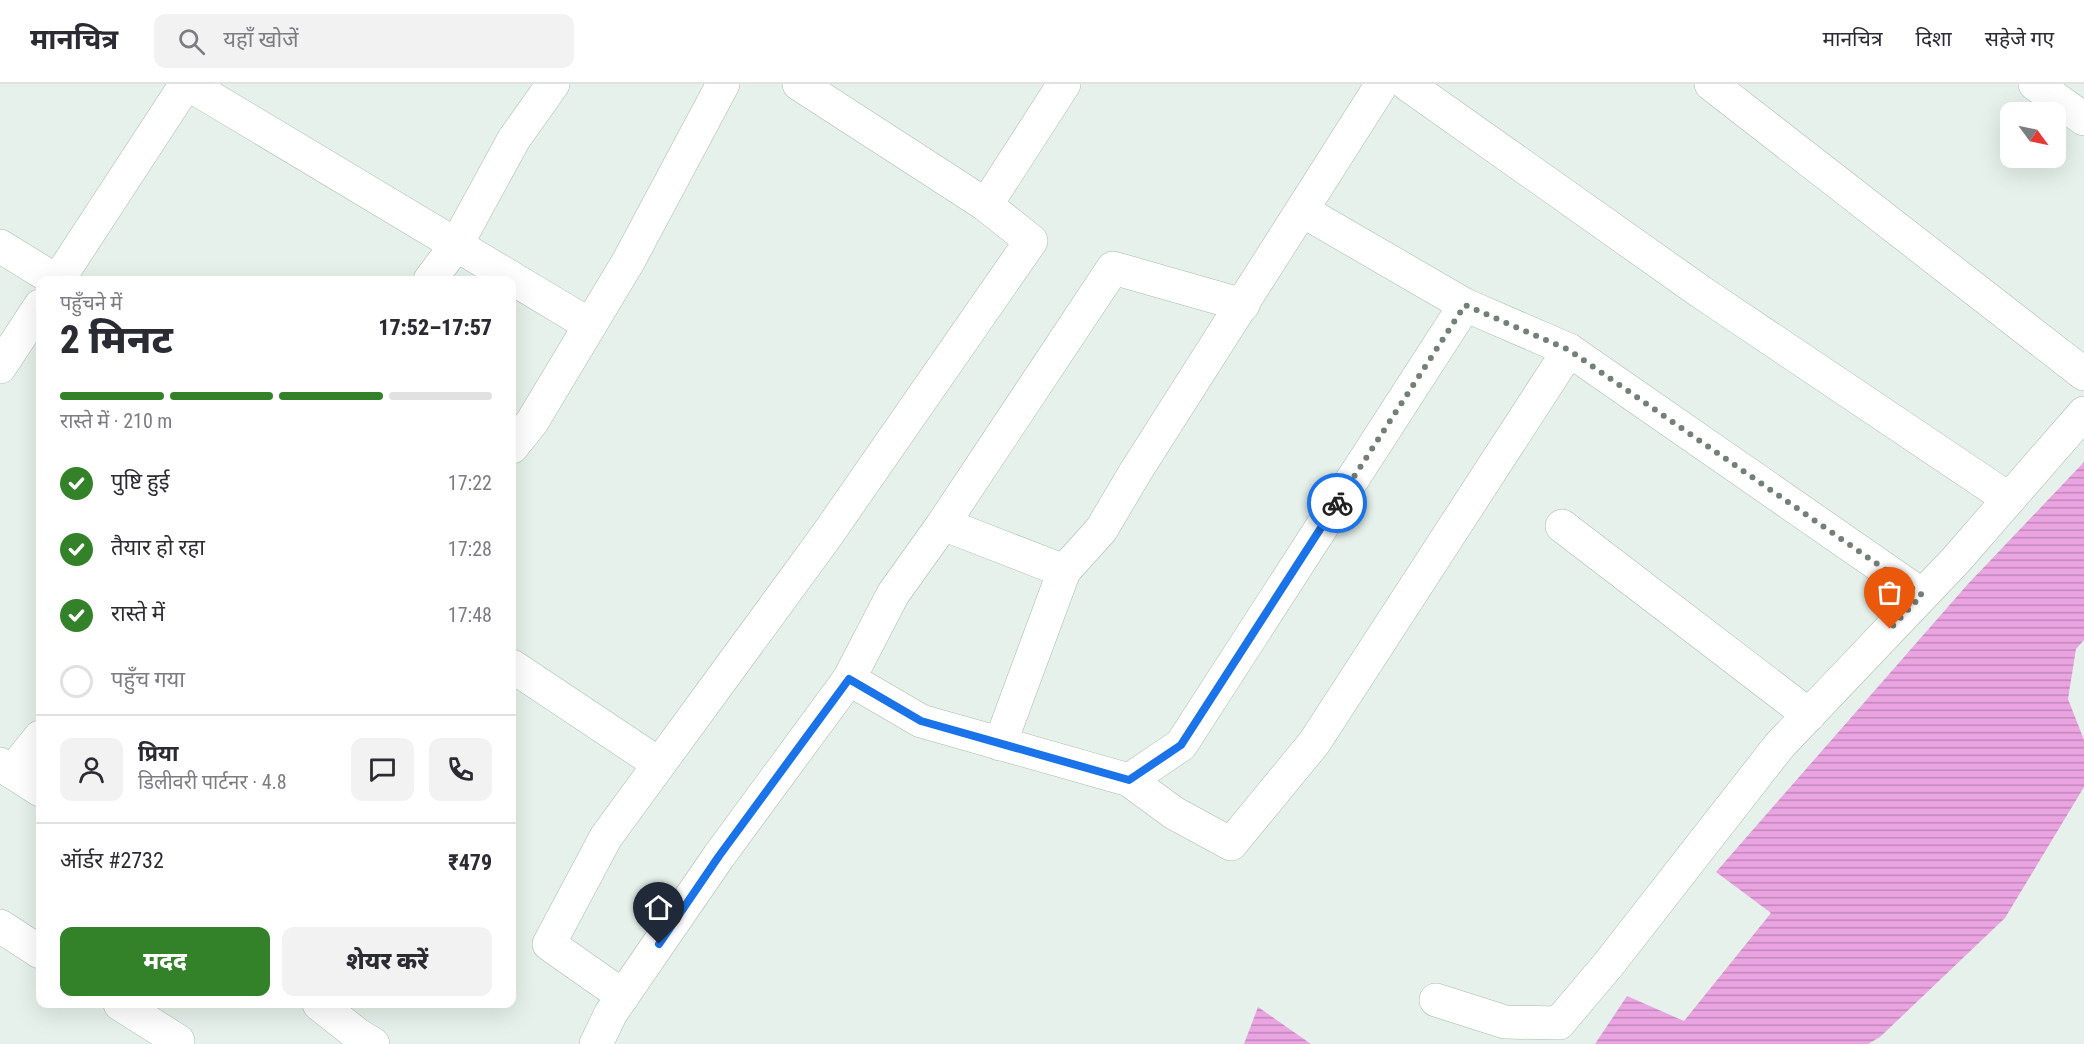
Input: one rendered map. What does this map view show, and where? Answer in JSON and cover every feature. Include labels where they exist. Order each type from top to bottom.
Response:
[{"type":"street","points":[[59,276],[187,84],[508,276]]},
{"type":"street","points":[[433,276],[456,245],[514,139],[553,84]]},
{"type":"street","points":[[516,442],[532,422],[628,262],[723,84]]},
{"type":"street","points":[[623,996],[549,944],[606,837],[827,535],[1031,241],[986,205],[799,84]]},
{"type":"street","points":[[986,205],[1064,84]]},
{"type":"street","points":[[1000,744],[1064,571],[1101,530],[1136,471],[1382,84]]},
{"type":"street","points":[[1407,84],[1701,292],[2009,499]]},
{"type":"street","points":[[1711,84],[2084,374]]},
{"type":"street","points":[[2035,84],[2084,119]]},
{"type":"street","points":[[1303,211],[1465,305],[1569,350],[1922,595]]},
{"type":"street","points":[[0,246],[49,276]]},
{"type":"street","points":[[596,1044],[611,1013],[719,856],[849,679],[893,594],[943,524],[1113,268],[1243,305]]},
{"type":"street","points":[[516,281],[590,325]]},
{"type":"street","points":[[1129,780],[1181,745],[1465,305]]},
{"type":"street","points":[[0,367],[36,312]]},
{"type":"street","points":[[849,679],[921,721],[1129,780],[1174,813],[1231,844],[1314,743],[1569,350]]},
{"type":"street","points":[[1436,1000],[1505,1022],[1560,1023],[1779,746],[1956,560],[2084,413]]},
{"type":"street","points":[[943,524],[1064,571]]},
{"type":"street","points":[[1562,526],[1809,715]]},
{"type":"street","points":[[516,669],[659,764]]},
{"type":"street","points":[[36,741],[6,768],[36,787]]},
{"type":"street","points":[[0,926],[36,949]]},
{"type":"street","points":[[126,1008],[178,1041]]},
{"type":"street","points":[[325,1008],[373,1044]]},
{"type":"shaded area","points":[[2084,462],[2084,640],[2076,649],[2068,699],[2084,740],[2084,787],[2005,918],[1880,1037],[1868,1044],[1595,1044],[1627,996],[1684,1021],[1771,913],[1716,872],[1967,585]]},
{"type":"shaded area","points":[[1258,1007],[1311,1044],[1244,1044]]},
{"type":"way so far","points":[[1337,503],[1465,305],[1569,350],[1922,595],[1890,629]]},
{"type":"route","points":[[659,944],[719,856],[849,679],[921,721],[1129,780],[1181,745],[1337,503]]}]
